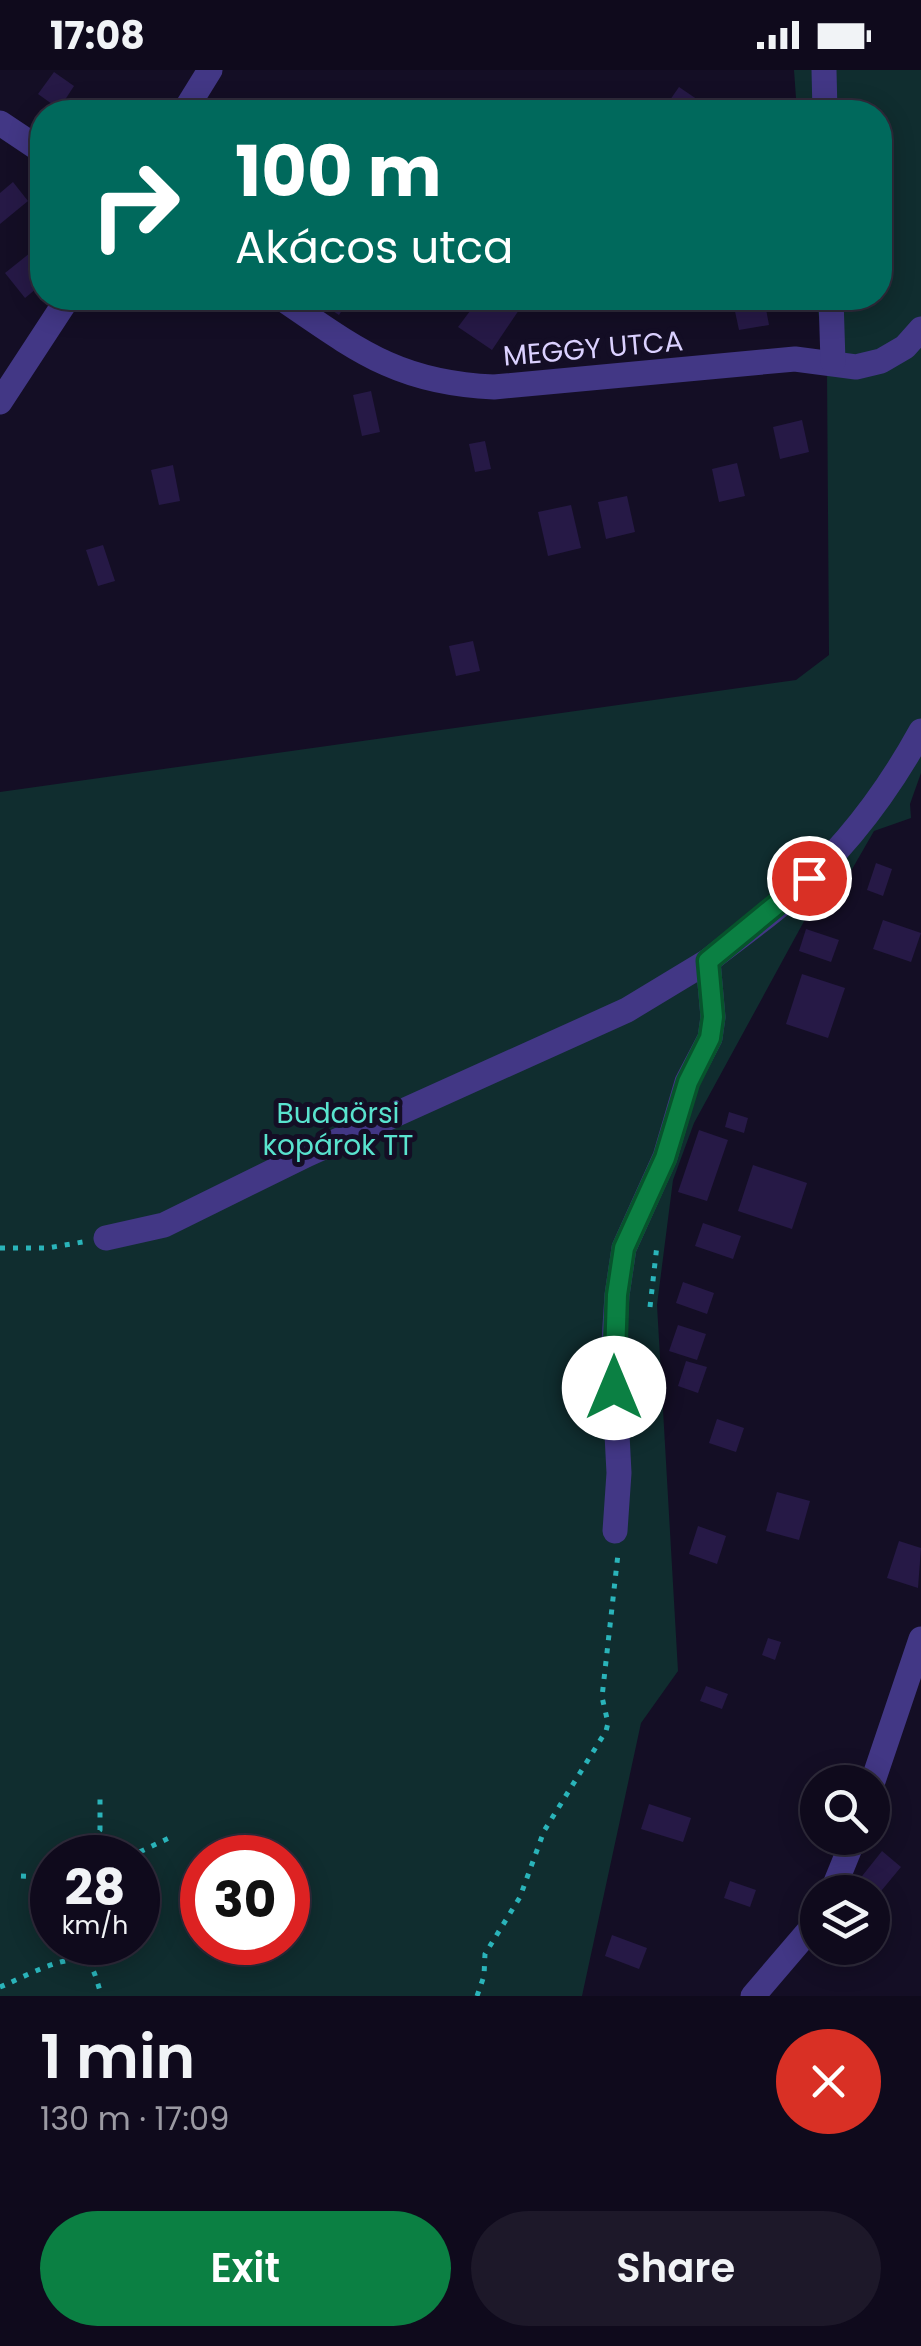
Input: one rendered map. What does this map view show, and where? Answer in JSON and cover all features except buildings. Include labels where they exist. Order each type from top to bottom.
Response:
[{"type":"street","points":[[191,100],[210,70]]},
{"type":"street","points":[[824,70],[825,100]]},
{"type":"street","points":[[0,123],[30,144]]},
{"type":"street","points":[[0,402],[60,310]]},
{"type":"street","name":"MEGGY UTCA","points":[[299,310],[388,366],[458,386],[494,387],[795,359],[856,367],[881,361],[905,347],[921,329]]},
{"type":"street","points":[[831,310],[833,362]]},
{"type":"street","points":[[106,1238],[164,1224],[308,1154],[627,1010],[708,961],[786,900],[832,856],[900,768],[921,730]]},
{"type":"street","points":[[615,1531],[619,1473],[613,1357],[624,1248],[665,1158],[688,1082],[710,1038],[713,1017],[708,961]]},
{"type":"street","points":[[878,1765],[921,1640]]},
{"type":"street","points":[[753,1996],[800,1941]]},
{"type":"path","points":[[0,1248],[47,1248],[106,1238]]},
{"type":"path","points":[[477,1996],[484,1976],[485,1954],[520,1897],[544,1831],[606,1731],[602,1697],[618,1560],[615,1531]]},
{"type":"path","points":[[96,1835],[100,1826],[100,1795]]},
{"type":"path","points":[[160,1842],[171,1837]]},
{"type":"path","points":[[22,1876],[30,1876]]},
{"type":"path","points":[[0,1987],[52,1965]]},
{"type":"path","points":[[88,1965],[102,1996]]},
{"type":"green space","name":"Budaörsi kopárok TT","points":[[794,70],[921,70],[921,773],[910,804],[911,818],[874,831],[836,897],[820,892],[694,1123],[673,1180],[657,1305],[678,1671],[641,1723],[582,1996],[0,1996],[0,792],[796,680],[829,655],[827,370],[818,310],[892,310],[892,100],[796,100]]},
{"type":"route","points":[[614,1388],[617,1295],[624,1248],[665,1158],[678,1104],[710,1038],[713,1017],[708,961],[809,878]]}]
